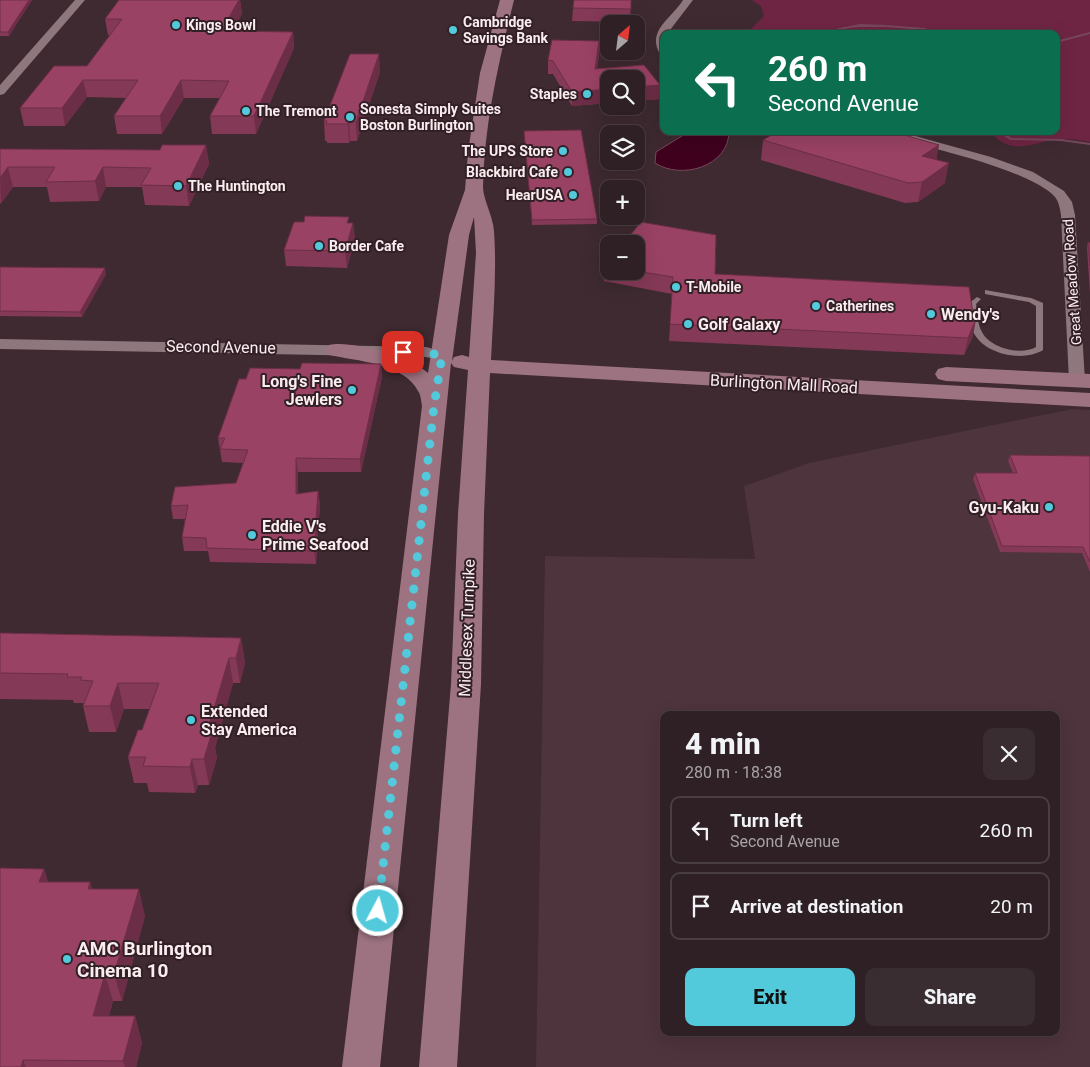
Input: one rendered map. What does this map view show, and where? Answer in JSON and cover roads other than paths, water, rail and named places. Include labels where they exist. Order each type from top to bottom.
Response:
[{"type":"main road","name":"Middlesex Turnpike","points":[[361,1067],[434,406],[459,235],[474,190],[477,152],[488,73],[507,0]]},
{"type":"main road","name":"Middlesex Turnpike","points":[[438,1067],[466,684],[486,232],[481,206],[474,190]]},
{"type":"main road","points":[[337,350],[395,363],[413,372],[422,379],[430,391],[434,406]]},
{"type":"main road","name":"Burlington Mall Road","points":[[442,356],[1084,390]]},
{"type":"street","points":[[0,92],[80,0]]},
{"type":"street","points":[[663,30],[681,12],[688,0]]},
{"type":"street","name":"Great Meadow Road","points":[[896,135],[1019,171],[1053,189],[1062,198],[1068,215],[1084,390]]},
{"type":"street","name":"Second Avenue","points":[[0,344],[426,352],[442,356]]},
{"type":"street","points":[[0,355],[18,344]]},
{"type":"lane","points":[[976,299],[972,304],[978,331],[984,340],[1014,353],[1028,354],[1039,349],[1040,304],[1031,300],[988,292]]},
{"type":"waterway","points":[[835,30],[860,25],[925,30]]},
{"type":"waterway","points":[[1060,41],[1090,33]]},
{"type":"waterway","points":[[1004,135],[1010,139],[1061,140],[1090,144]]},
{"type":"place","name":"Kings Bowl","points":[[176,25]]},
{"type":"place","name":"Cambridge Savings Bank","points":[[453,30]]},
{"type":"place","name":"Staples","points":[[587,94]]},
{"type":"place","name":"The Tremont","points":[[246,111]]},
{"type":"place","name":"Sonesta Simply Suites Boston Burlington","points":[[350,117]]},
{"type":"place","name":"The UPS Store","points":[[563,151]]},
{"type":"place","name":"Blackbird Cafe","points":[[568,172]]},
{"type":"place","name":"The Huntington","points":[[178,186]]},
{"type":"place","name":"HearUSA","points":[[573,195]]},
{"type":"place","name":"Border Cafe","points":[[319,246]]},
{"type":"place","name":"T-Mobile","points":[[676,287]]},
{"type":"place","name":"Catherines","points":[[816,306]]},
{"type":"place","name":"Wendy's","points":[[931,314]]},
{"type":"place","name":"Golf Galaxy","points":[[688,324]]},
{"type":"place","name":"Long's Fine Jewlers","points":[[352,390]]},
{"type":"place","name":"Gyu-Kaku","points":[[1049,507]]},
{"type":"place","name":"Eddie V's Prime Seafood","points":[[252,535]]},
{"type":"place","name":"Extended Stay America","points":[[191,720]]},
{"type":"place","name":"AMC Burlington Cinema 10","points":[[67,959]]}]
